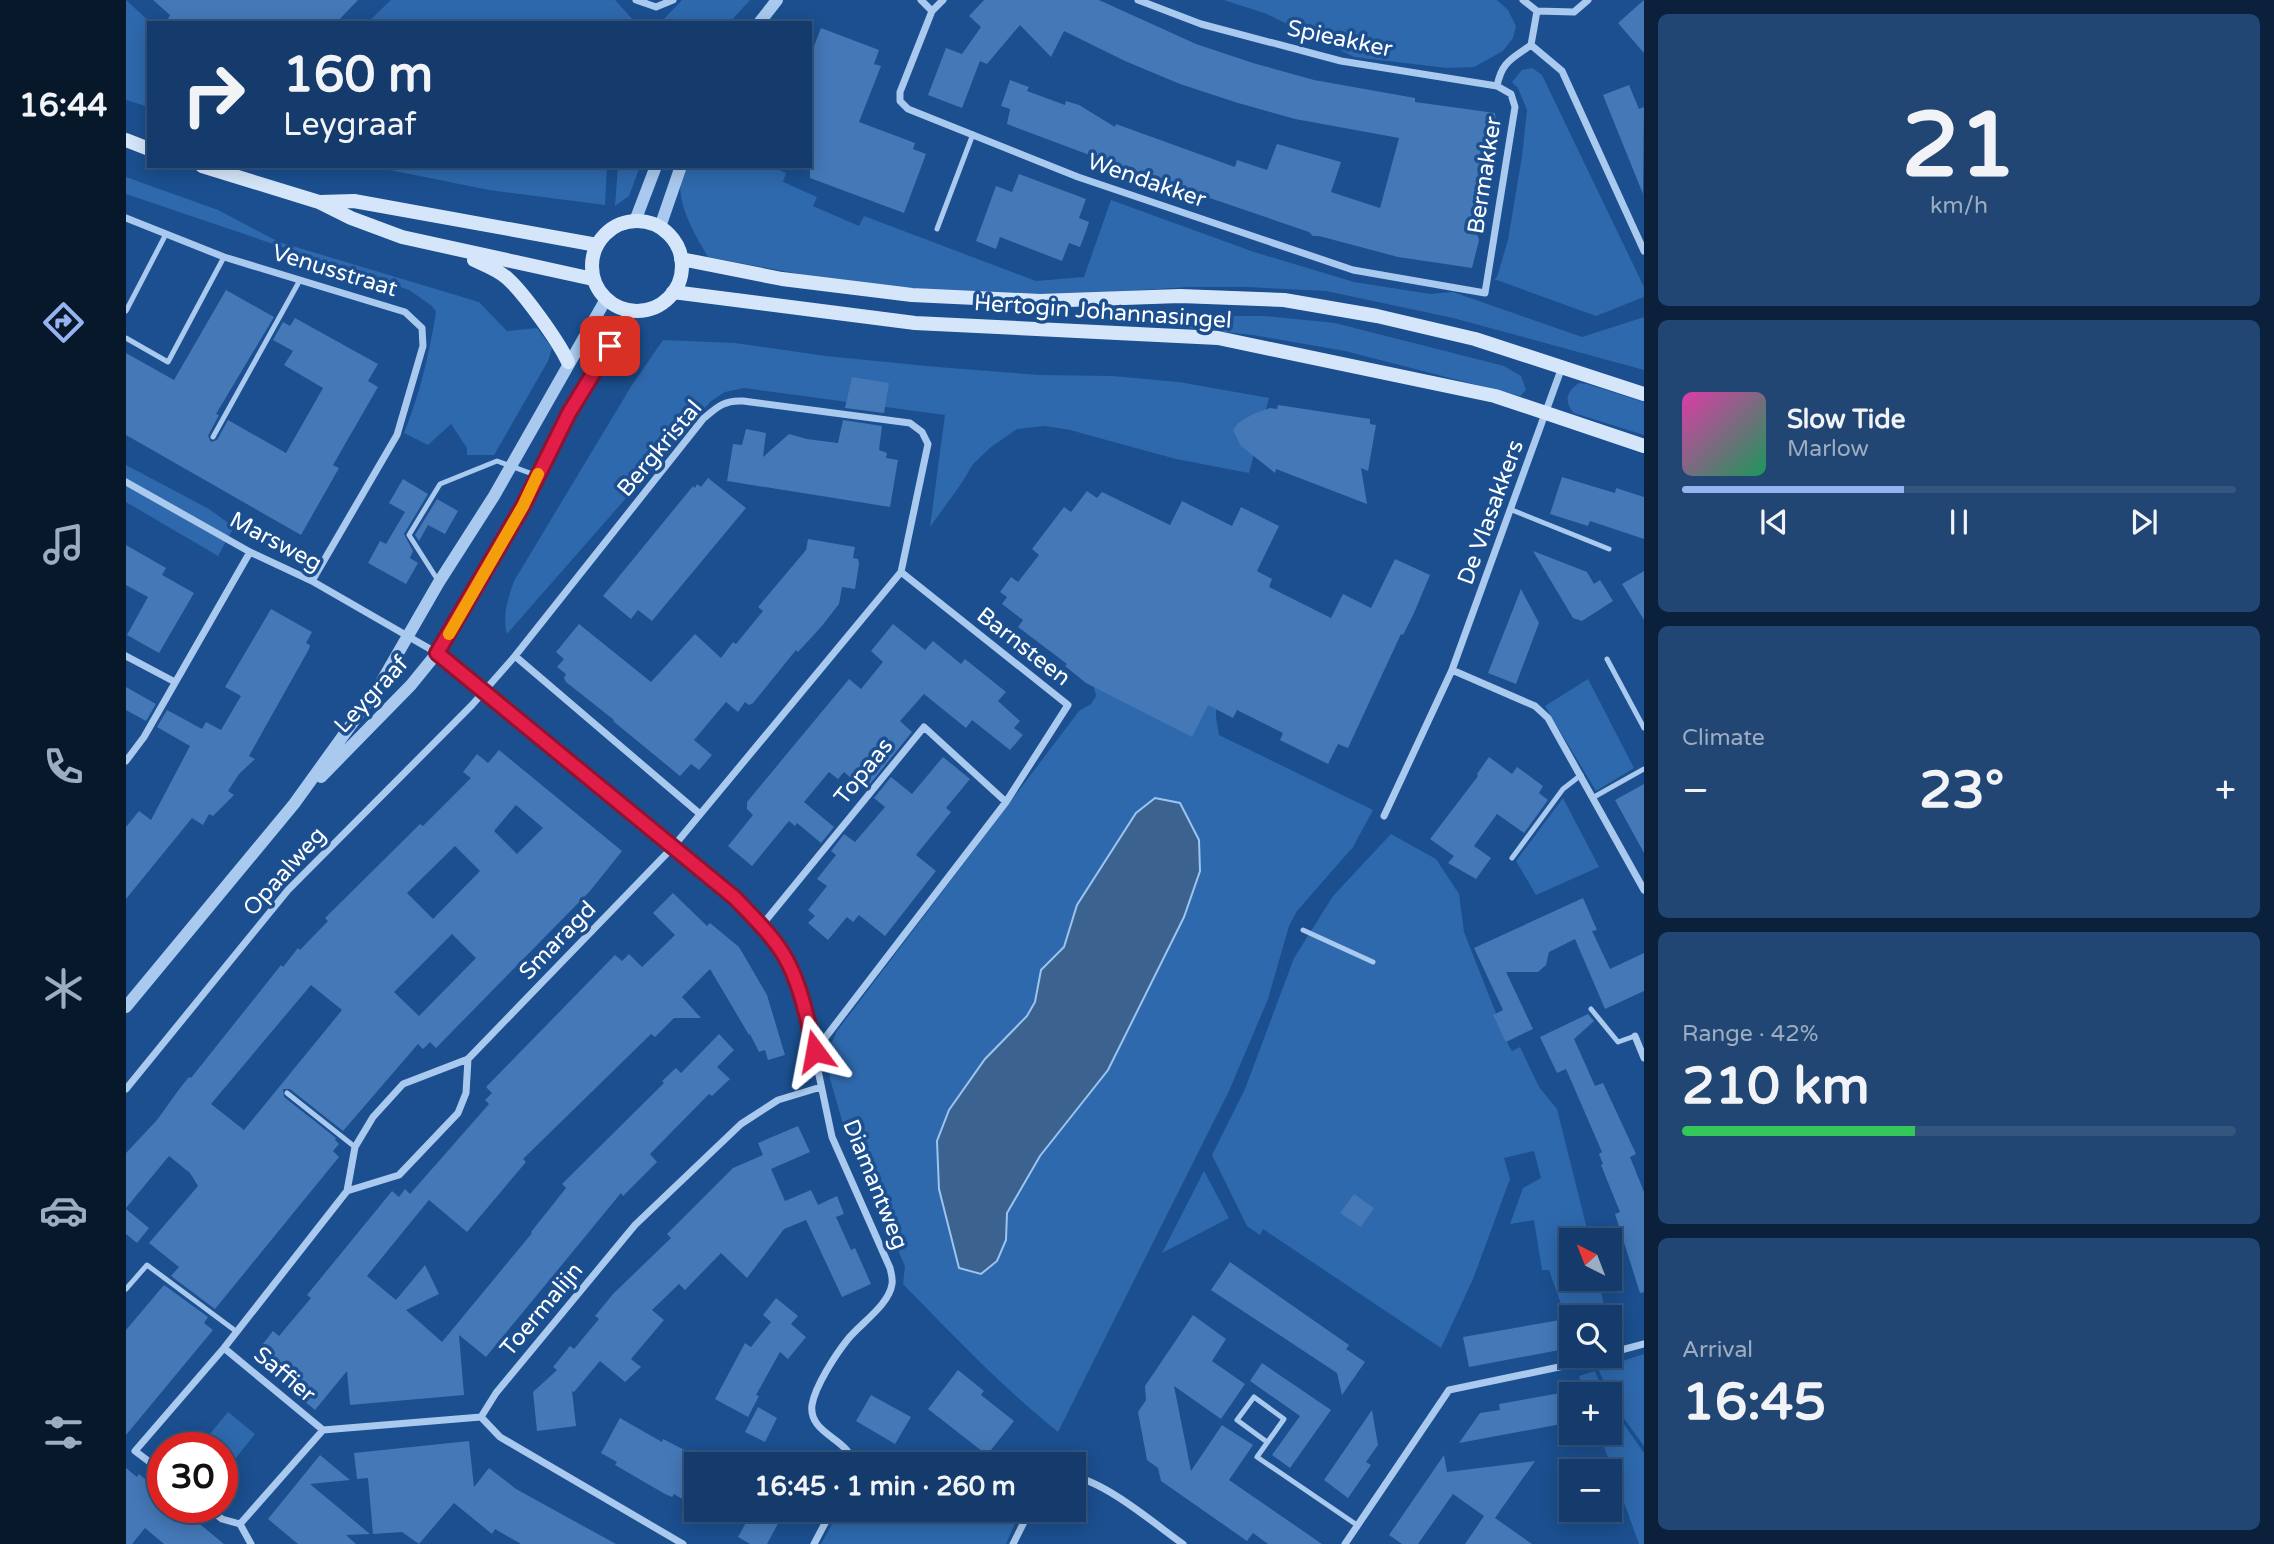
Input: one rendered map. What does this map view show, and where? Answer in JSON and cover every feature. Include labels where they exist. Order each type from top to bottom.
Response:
[{"type":"main road","points":[[126,140],[147,148]]},
{"type":"main road","points":[[208,168],[319,202],[351,218],[402,237],[593,279]]},
{"type":"main road","points":[[319,202],[354,201],[597,244]]},
{"type":"main road","points":[[635,220],[660,228],[675,242],[681,259],[679,282],[665,301],[655,307],[631,311],[618,307],[606,299],[593,279],[592,256],[597,244],[614,227],[635,220]]},
{"type":"main road","points":[[457,251],[506,277],[568,362]]},
{"type":"main road","name":"Hertogin Johannasingel","points":[[681,259],[782,279],[912,295],[1040,301],[1180,296],[1283,300],[1377,316],[1475,339],[1644,394]]},
{"type":"main road","name":"Hertogin Johannasingel","points":[[673,292],[915,323],[1218,338],[1495,396],[1644,446]]},
{"type":"street","points":[[636,0],[656,7],[673,0]]},
{"type":"street","points":[[761,21],[777,0]]},
{"type":"street","points":[[921,0],[932,11]]},
{"type":"street","name":"Wendakker","points":[[943,0],[932,11],[900,92],[900,101],[908,109],[1077,177],[1353,270],[1485,293]]},
{"type":"street","name":"Spieakker","points":[[1138,0],[1201,24],[1341,61],[1497,86]]},
{"type":"street","points":[[1523,0],[1537,11],[1574,12],[1588,0]]},
{"type":"street","points":[[1537,11],[1531,46],[1562,71],[1644,251]]},
{"type":"street","name":"Bermakker","points":[[1485,293],[1515,107],[1511,94],[1497,86],[1500,70],[1510,59],[1531,46]]},
{"type":"street","points":[[635,220],[655,168]]},
{"type":"street","points":[[660,228],[680,168]]},
{"type":"street","name":"Venusstraat","points":[[126,218],[224,257],[405,312],[422,328],[423,346],[397,435],[312,581]]},
{"type":"street","name":"Leygraaf","points":[[126,1007],[293,804],[379,686],[439,582],[494,496],[606,299]]},
{"type":"street","name":"Leygraaf","points":[[293,804],[411,685],[437,653],[474,593],[569,413],[631,311]]},
{"type":"street","name":"De Vlasakkers","points":[[1384,816],[1452,670],[1563,367]]},
{"type":"street","name":"Bergkristal","points":[[485,691],[703,419],[730,400],[910,423],[922,432],[928,444],[901,572]]},
{"type":"street","name":"Marsweg","points":[[126,482],[250,552],[312,581],[409,635]]},
{"type":"street","points":[[126,761],[144,737],[250,552]]},
{"type":"street","points":[[673,847],[901,572]]},
{"type":"street","name":"Barnsteen","points":[[815,1051],[1006,802],[1068,705],[901,572]]},
{"type":"street","name":"Diamantweg","points":[[409,635],[437,653],[485,691],[735,898],[762,925],[785,958],[803,999],[832,1137],[890,1268],[892,1283],[887,1297],[848,1340],[815,1392],[811,1409],[819,1427],[848,1452]]},
{"type":"street","points":[[126,656],[174,682]]},
{"type":"street","points":[[515,656],[700,814]]},
{"type":"street","points":[[1452,670],[1535,706],[1548,718],[1644,890]]},
{"type":"street","name":"Opaalweg","points":[[126,1089],[289,890],[485,691]]},
{"type":"street","name":"Topaas","points":[[762,925],[924,727],[1006,802]]},
{"type":"street","name":"Smaragd","points":[[224,1348],[347,1191],[355,1147],[373,1118],[403,1084],[468,1059],[673,847]]},
{"type":"street","points":[[1635,1036],[1644,1058]]},
{"type":"street","points":[[347,1191],[399,1175],[458,1112],[466,1093],[468,1059]]},
{"type":"street","name":"Toermalijn","points":[[481,1417],[496,1393],[635,1225],[741,1124],[778,1100],[821,1087]]},
{"type":"street","points":[[1622,1350],[1644,1344]]},
{"type":"street","name":"Saffier","points":[[151,1432],[224,1348],[323,1430]]},
{"type":"street","points":[[1345,1544],[1449,1390],[1559,1367]]},
{"type":"street","points":[[481,1417],[500,1437],[683,1544]]},
{"type":"street","name":"Saffier","points":[[240,1524],[323,1430],[481,1417]]},
{"type":"street","name":"Saffier","points":[[147,1437],[135,1451],[147,1460]]},
{"type":"street","points":[[1086,1480],[1103,1489],[1183,1544]]},
{"type":"street","points":[[814,1544],[826,1522]]},
{"type":"street","points":[[1013,1544],[1024,1522]]},
{"type":"street","points":[[236,1523],[240,1524],[251,1544]]},
{"type":"lane","points":[[937,229],[973,134]]},
{"type":"lane","points":[[126,311],[166,234]]},
{"type":"lane","points":[[126,338],[168,362],[224,257]]},
{"type":"lane","points":[[213,437],[300,280]]},
{"type":"lane","points":[[439,582],[409,535],[440,484],[498,461],[538,476]]},
{"type":"lane","points":[[1512,510],[1609,549]]},
{"type":"lane","points":[[1607,659],[1644,728]]},
{"type":"lane","points":[[1594,797],[1644,769]]},
{"type":"lane","points":[[1511,858],[1563,789],[1581,775]]},
{"type":"lane","points":[[1303,930],[1373,962]]},
{"type":"lane","points":[[1591,1009],[1618,1042],[1635,1036]]},
{"type":"lane","points":[[287,1093],[355,1147]]},
{"type":"lane","points":[[126,1289],[147,1265],[237,1332]]},
{"type":"lane","points":[[1267,1442],[1237,1420],[1254,1397],[1284,1419],[1256,1457],[1357,1525]]},
{"type":"shaded area","points":[[126,0],[149,21],[147,106],[126,100]]},
{"type":"shaded area","points":[[391,0],[615,0],[634,21],[369,21]]},
{"type":"shaded area","points":[[682,0],[750,0],[731,21],[662,21]]},
{"type":"shaded area","points":[[1224,0],[1497,0],[1508,10],[1516,26],[1513,38],[1503,51],[1474,67],[1447,68],[1354,57],[1267,14]]},
{"type":"shaded area","points":[[1532,68],[1542,75],[1644,287],[1644,297],[1596,316],[1494,279],[1497,277],[1508,240],[1527,110],[1518,88],[1512,82],[1522,70]]},
{"type":"shaded area","points":[[380,168],[607,168],[605,205],[489,190]]},
{"type":"shaded area","points":[[618,168],[639,168],[629,196],[615,206]]},
{"type":"shaded area","points":[[684,168],[775,168],[786,173],[783,182],[817,197],[813,206],[859,226],[864,216],[1036,281],[1084,277],[1111,200],[1254,252],[1354,282],[1430,294],[1453,292],[1582,337],[1644,317],[1644,370],[1453,318],[1326,291],[1188,287],[1032,297],[848,283],[708,257],[686,213],[680,189]]},
{"type":"shaded area","points":[[126,177],[218,210],[279,242],[479,302],[507,331],[537,328],[552,348],[548,361],[494,455],[467,455],[467,448],[451,424],[428,445],[404,433],[427,358],[436,312],[432,306],[409,290],[126,194]]},
{"type":"shaded area","points":[[1264,316],[1335,323],[1504,366],[1521,376],[1526,390],[1520,396],[1345,351],[1253,335],[1113,320]]},
{"type":"shaded area","points":[[663,340],[735,343],[826,356],[937,367],[1179,382],[1269,398],[1249,473],[1176,459],[1070,430],[1045,426],[1017,429],[973,464],[930,527],[945,415],[744,388],[725,392],[711,401],[507,634],[505,614],[514,581],[632,385]]},
{"type":"shaded area","points":[[1579,383],[1644,402],[1644,435],[1574,413],[1568,404],[1568,396]]},
{"type":"shaded area","points":[[126,465],[209,509],[234,527],[218,556],[126,502]]},
{"type":"shaded area","points":[[1588,679],[1634,768],[1596,791],[1545,706]]},
{"type":"shaded area","points":[[1093,684],[1216,699],[1219,735],[1373,810],[1353,847],[1297,911],[1289,926],[1268,999],[1229,1091],[1058,1432],[998,1379],[903,1284],[905,1266],[843,1124],[830,1079],[828,1051],[837,1031],[1079,711],[1091,704],[1096,696]]},
{"type":"shaded area","points":[[1155,798],[1180,803],[1199,840],[1200,871],[1184,917],[1108,1070],[1040,1156],[1007,1213],[1006,1240],[997,1261],[981,1274],[959,1268],[939,1189],[937,1141],[949,1110],[985,1059],[1027,1016],[1035,1002],[1041,970],[1064,947],[1077,905],[1136,813]]},
{"type":"shaded area","points":[[1563,798],[1599,867],[1536,895],[1516,861]]},
{"type":"shaded area","points":[[1391,834],[1436,859],[1459,894],[1464,932],[1508,1044],[1512,1051],[1520,1047],[1539,1087],[1557,1109],[1587,1228],[1559,1228],[1559,1292],[1601,1292],[1604,1305],[1561,1305],[1549,1270],[1542,1270],[1534,1220],[1510,1224],[1523,1188],[1541,1178],[1534,1151],[1504,1158],[1510,1179],[1473,1279],[1441,1348],[1263,1229],[1260,1235],[1247,1226],[1212,1155],[1245,1089],[1294,958],[1333,896]]},
{"type":"shaded area","points":[[1204,1171],[1229,1218],[1162,1253]]},
{"type":"shaded area","points":[[1644,1354],[1644,1446],[1622,1416],[1622,1382],[1604,1382],[1598,1369],[1622,1368],[1622,1361]]},
{"type":"shaded area","points":[[1595,1371],[1600,1382],[1581,1382],[1579,1376]]},
{"type":"shaded area","points":[[228,1412],[255,1434],[238,1455],[238,1432],[212,1432]]},
{"type":"shaded area","points":[[1622,1421],[1644,1453],[1644,1544],[1639,1544],[1622,1497],[1622,1459],[1608,1459],[1603,1445],[1622,1445]]},
{"type":"shaded area","points":[[833,1522],[1016,1522],[1006,1544],[821,1544]]},
{"type":"building","points":[[153,0],[358,0],[338,21],[167,21],[170,15]]},
{"type":"building","points":[[984,0],[1099,0],[1196,44],[1253,63],[1314,80],[1415,98],[1415,102],[1495,113],[1496,123],[1492,133],[1494,140],[1487,167],[1488,181],[1483,192],[1485,199],[1481,208],[1477,234],[1479,240],[1472,268],[1398,257],[1313,236],[1309,232],[1151,178],[1007,124],[1010,109],[1001,106],[1010,80],[1029,87],[1027,91],[1065,105],[1066,101],[1079,105],[1115,127],[1116,124],[1235,167],[1237,160],[1267,170],[1277,144],[1341,162],[1331,192],[1380,208],[1399,138],[1295,119],[1238,103],[1180,84],[1064,31],[1051,57],[1020,25],[987,64],[980,61],[962,108],[928,95],[946,48],[962,54],[981,27],[969,16]]},
{"type":"building","points":[[1644,0],[1644,53],[1618,23]]},
{"type":"building","points":[[821,28],[879,50],[874,64],[881,66],[859,122],[915,143],[913,149],[926,154],[904,213],[810,178],[812,51]]},
{"type":"building","points":[[1629,85],[1639,109],[1644,107],[1643,194],[1603,95]]},
{"type":"building","points":[[1019,174],[1086,199],[1079,218],[1089,222],[1080,247],[1069,243],[1062,261],[1000,237],[996,249],[976,241],[996,186],[1012,192]]},
{"type":"building","points":[[226,290],[274,317],[216,414],[219,415],[208,436],[211,442],[217,440],[228,420],[286,453],[323,388],[284,365],[293,351],[273,340],[283,322],[290,326],[295,318],[378,364],[368,381],[378,387],[333,465],[339,468],[301,535],[126,435],[126,353],[174,380]]},
{"type":"building","points":[[852,377],[889,383],[884,413],[845,408]]},
{"type":"building","points":[[1278,405],[1370,419],[1370,424],[1376,425],[1368,471],[1361,468],[1367,504],[1276,469],[1275,473],[1241,446],[1233,430],[1238,423],[1253,414],[1270,408],[1277,409]]},
{"type":"building","points":[[843,420],[882,426],[879,450],[887,453],[886,458],[898,460],[890,507],[727,481],[733,444],[742,445],[746,429],[766,433],[763,457],[789,434],[838,443]]},
{"type":"building","points":[[1562,477],[1615,493],[1616,488],[1644,497],[1644,539],[1590,521],[1588,526],[1550,514]]},
{"type":"building","points":[[708,478],[746,508],[652,621],[638,610],[631,619],[603,596],[693,486],[695,488],[697,484],[701,487]]},
{"type":"building","points":[[403,479],[428,494],[404,534],[413,551],[410,558],[418,563],[406,584],[368,563],[380,541],[386,544],[405,512],[389,503]]},
{"type":"building","points":[[1087,491],[1097,498],[1102,492],[1170,525],[1182,501],[1232,526],[1241,507],[1279,526],[1257,571],[1272,579],[1269,587],[1331,618],[1343,594],[1371,608],[1395,559],[1430,575],[1348,748],[1338,744],[1328,764],[1280,740],[1283,733],[1237,710],[1233,718],[1208,705],[1192,737],[1086,683],[1065,666],[1067,664],[1018,627],[1023,620],[1002,604],[1007,597],[1000,592],[1011,577],[1018,582],[1039,555],[1032,549],[1064,507],[1071,512]]},
{"type":"building","points":[[437,499],[458,511],[445,534],[428,525],[419,541],[415,535]]},
{"type":"building","points":[[808,539],[855,547],[853,558],[858,559],[859,564],[855,589],[842,587],[839,604],[798,652],[796,650],[753,703],[749,705],[745,702],[738,712],[726,702],[694,740],[712,755],[699,770],[691,764],[680,776],[566,682],[566,674],[557,667],[564,659],[556,652],[579,624],[651,682],[695,634],[721,658],[763,611],[758,607],[806,550]]},
{"type":"building","points":[[126,545],[166,568],[162,575],[194,593],[159,653],[127,635],[148,597],[126,585]]},
{"type":"building","points":[[1533,551],[1587,572],[1594,584],[1600,580],[1613,601],[1582,621],[1573,618]]},
{"type":"building","points":[[1644,571],[1644,620],[1622,584]]},
{"type":"building","points":[[1521,589],[1539,623],[1516,684],[1488,673]]},
{"type":"building","points":[[271,609],[312,632],[306,643],[310,645],[309,649],[249,756],[255,759],[239,774],[228,791],[234,795],[213,816],[209,814],[203,825],[192,818],[126,899],[126,827],[139,811],[151,820],[190,746],[157,727],[167,710],[202,729],[206,722],[221,730],[241,696],[225,687]]},
{"type":"building","points":[[893,624],[925,650],[933,641],[961,664],[965,659],[1006,692],[998,701],[1020,721],[1014,728],[1023,735],[1010,750],[972,720],[966,728],[924,694],[900,721],[912,732],[865,790],[844,772],[838,779],[829,772],[804,802],[834,827],[821,843],[797,823],[795,826],[789,821],[752,866],[728,846],[753,815],[747,809],[747,802],[849,679],[861,689],[883,662],[871,651]]},
{"type":"building","points":[[126,687],[156,704],[146,721],[126,710]]},
{"type":"building","points":[[499,750],[622,851],[590,891],[436,1048],[430,1042],[423,1049],[418,1044],[343,1131],[290,1089],[283,1089],[284,1097],[336,1138],[339,1144],[333,1151],[339,1157],[215,1309],[171,1276],[179,1267],[149,1243],[198,1186],[190,1173],[169,1156],[126,1208],[126,1153],[157,1120],[281,965],[283,967],[298,948],[300,950],[328,921],[325,918],[420,824],[423,826],[471,778],[463,772],[477,754],[488,763]],"holes":[[[516,805],[543,828],[517,854],[494,831]],[[455,846],[480,871],[433,919],[407,893]],[[452,934],[476,958],[419,1016],[394,992]],[[311,985],[342,1010],[244,1130],[211,1104]]]},
{"type":"building","points":[[943,757],[970,779],[946,808],[951,812],[916,855],[936,871],[885,936],[859,915],[853,922],[847,917],[828,940],[808,923],[815,916],[808,910],[827,886],[817,879],[836,855],[831,851],[844,834],[855,842],[885,807],[874,798],[891,777],[912,794]]},
{"type":"building","points":[[1489,757],[1512,774],[1517,767],[1543,786],[1539,793],[1548,800],[1524,833],[1497,814],[1474,846],[1491,858],[1476,879],[1448,863],[1454,856],[1430,839],[1478,776]]},
{"type":"building","points":[[1644,784],[1644,853],[1615,800]]},
{"type":"building","points":[[673,893],[707,926],[710,923],[739,947],[767,995],[785,1055],[768,1060],[765,1050],[759,1052],[710,969],[682,997],[701,1018],[674,1018],[655,1037],[651,1034],[523,1159],[526,1162],[467,1232],[429,1200],[367,1276],[396,1300],[425,1265],[439,1294],[406,1310],[442,1342],[532,1233],[566,1188],[562,1184],[664,1083],[662,1081],[676,1068],[681,1073],[719,1034],[734,1050],[717,1067],[730,1079],[712,1096],[709,1094],[650,1154],[657,1162],[623,1196],[621,1193],[486,1357],[459,1335],[464,1395],[350,1405],[347,1371],[315,1410],[252,1358],[273,1331],[279,1336],[311,1298],[307,1295],[392,1191],[399,1197],[405,1189],[410,1194],[489,1104],[485,1100],[492,1093],[486,1087],[615,955],[622,961],[629,954],[642,967],[675,935],[653,913]]},
{"type":"building","points":[[1583,898],[1597,930],[1592,931],[1610,969],[1644,953],[1644,991],[1605,1009],[1575,939],[1549,952],[1546,965],[1538,972],[1506,972],[1533,1029],[1506,1042],[1493,1015],[1503,1010],[1474,948]]},
{"type":"building","points":[[1588,1014],[1594,1021],[1574,1039],[1595,1086],[1603,1083],[1636,1154],[1630,1157],[1644,1192],[1644,1292],[1640,1293],[1622,1236],[1622,1228],[1619,1228],[1615,1214],[1620,1212],[1601,1165],[1603,1164],[1599,1154],[1602,1152],[1566,1069],[1557,1073],[1540,1037]]},
{"type":"building","points":[[798,1126],[810,1152],[771,1169],[785,1201],[811,1190],[818,1205],[837,1196],[844,1214],[836,1217],[851,1250],[855,1248],[871,1284],[842,1297],[806,1220],[784,1229],[747,1278],[721,1253],[685,1290],[679,1284],[652,1310],[664,1320],[631,1359],[641,1367],[625,1382],[600,1361],[574,1392],[572,1391],[576,1426],[537,1431],[533,1392],[557,1370],[553,1367],[570,1346],[574,1349],[599,1319],[595,1316],[613,1294],[671,1238],[667,1234],[733,1168],[763,1155],[758,1143]]},
{"type":"building","points":[[1354,1194],[1374,1208],[1361,1227],[1340,1213]]},
{"type":"building","points":[[126,1209],[149,1228],[137,1243],[126,1234]]},
{"type":"building","points":[[1230,1262],[1349,1345],[1346,1349],[1365,1362],[1342,1395],[1337,1373],[1211,1290]]},
{"type":"building","points":[[164,1285],[208,1317],[204,1323],[213,1330],[126,1435],[126,1330]]},
{"type":"building","points":[[776,1298],[798,1316],[791,1324],[806,1337],[788,1359],[780,1352],[756,1395],[759,1396],[748,1417],[715,1399],[745,1343],[751,1347],[771,1322],[763,1315]]},
{"type":"building","points":[[1193,1315],[1226,1339],[1212,1361],[1245,1384],[1221,1419],[1174,1386],[1191,1471],[1222,1425],[1253,1445],[1229,1480],[1322,1544],[1268,1544],[1253,1533],[1247,1541],[1161,1481],[1158,1468],[1147,1460],[1138,1412],[1146,1400],[1145,1386]]},
{"type":"building","points":[[1559,1320],[1559,1350],[1469,1367],[1463,1337]]},
{"type":"building","points":[[1262,1363],[1331,1410],[1290,1468],[1272,1455],[1300,1416],[1250,1381]]},
{"type":"building","points":[[958,1370],[984,1391],[981,1395],[1014,1421],[989,1452],[983,1452],[928,1409]]},
{"type":"building","points":[[1559,1393],[1559,1424],[1459,1443],[1480,1413],[1500,1410],[1499,1404]]},
{"type":"building","points":[[871,1395],[911,1417],[895,1444],[856,1421]]},
{"type":"building","points":[[758,1407],[777,1418],[765,1442],[745,1432]]},
{"type":"building","points":[[1372,1410],[1378,1445],[1366,1462],[1371,1465],[1348,1498],[1324,1480]]},
{"type":"building","points":[[620,1418],[662,1442],[663,1439],[688,1452],[684,1452],[684,1500],[674,1494],[672,1497],[665,1494],[615,1465],[617,1462],[601,1453]]},
{"type":"building","points":[[469,1441],[474,1487],[489,1468],[516,1489],[616,1544],[521,1544],[495,1529],[492,1534],[454,1503],[419,1544],[402,1532],[373,1534],[368,1478],[357,1479],[354,1453]]},
{"type":"building","points":[[320,1455],[350,1480],[310,1484],[370,1534],[346,1535],[356,1544],[298,1544],[268,1519]]},
{"type":"building","points":[[1444,1455],[1447,1472],[1535,1461],[1495,1518],[1532,1544],[1465,1544],[1484,1516],[1453,1494],[1418,1544],[1402,1544],[1389,1535]]},
{"type":"building","points":[[126,1468],[147,1481],[147,1523],[198,1523],[224,1544],[164,1544],[145,1528],[132,1544],[126,1544]]},
{"type":"building","points":[[746,1522],[779,1522],[767,1544],[750,1544],[738,1537]]},
{"type":"slow traffic","points":[[449,634],[523,506],[538,474]]},
{"type":"route","points":[[610,346],[569,413],[523,506],[468,604],[437,653],[735,898],[762,925],[785,958],[803,999],[815,1051]]}]
